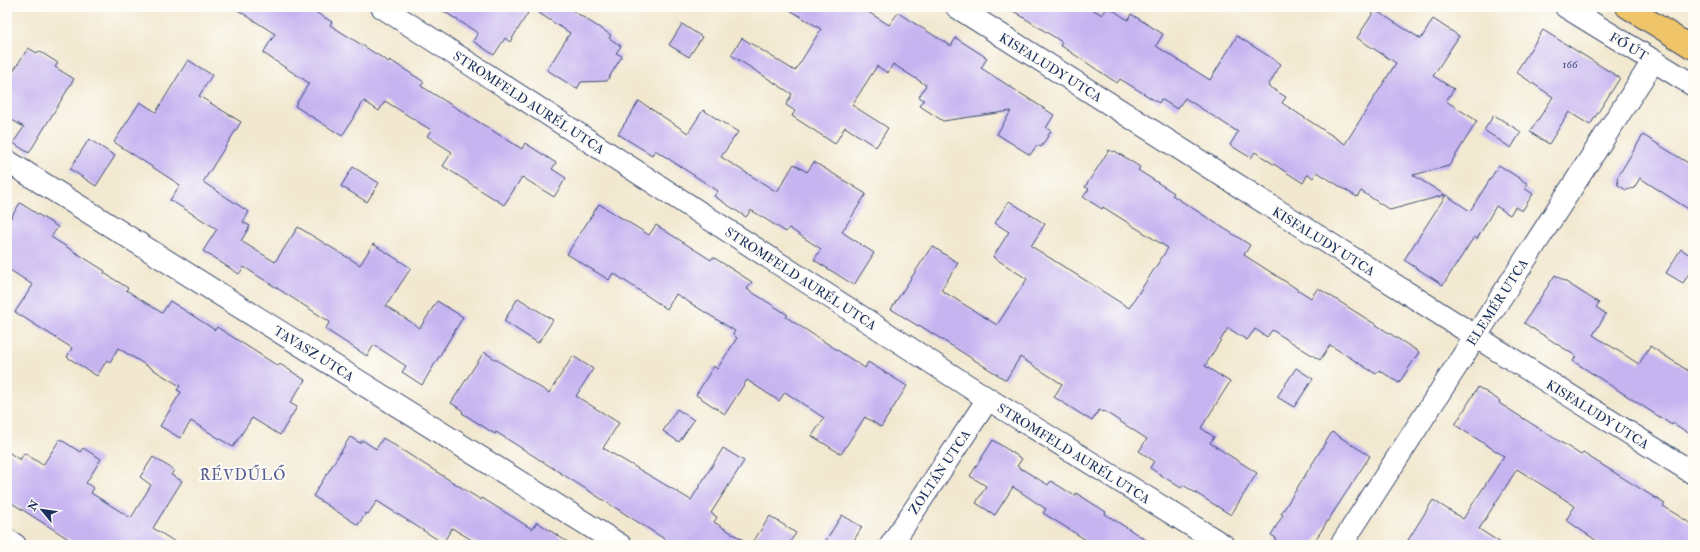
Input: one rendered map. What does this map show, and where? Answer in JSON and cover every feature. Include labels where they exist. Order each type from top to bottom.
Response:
[{"type":"main road","points":[[1627,7],[1693,48]]},
{"type":"street","name":"STROMFELD AURÉL UTCA","points":[[382,7],[988,400],[1223,545]]},
{"type":"street","name":"KISFALUDY UTCA","points":[[957,7],[1693,473]]},
{"type":"street","name":"FŐ ÚT","points":[[1566,7],[1693,85]]},
{"type":"street","name":"ELEMÉR UTCA","points":[[1341,545],[1654,60]]},
{"type":"street","name":"TAVASZ UTCA","points":[[7,161],[620,545]]},
{"type":"street","name":"ZOLTÁN UTCA","points":[[891,545],[988,400]]},
{"type":"street","points":[[7,540],[15,545]]},
{"type":"building","points":[[233,7],[307,7],[332,22],[330,25],[424,82],[421,86],[522,149],[525,143],[556,163],[552,169],[566,178],[554,197],[522,177],[504,205],[443,166],[452,152],[427,136],[431,130],[385,101],[379,111],[364,101],[342,136],[295,106],[309,83],[263,53],[275,34]]},
{"type":"building","points":[[437,7],[567,7],[611,35],[609,38],[621,46],[616,53],[622,56],[607,81],[581,82],[577,89],[547,70],[570,33],[531,8],[510,42],[505,38],[494,55],[473,41],[478,33]]},
{"type":"building","points":[[785,7],[860,7],[889,25],[898,13],[951,46],[956,38],[987,58],[981,68],[1054,115],[1046,128],[1051,131],[1041,147],[1037,145],[1030,155],[997,134],[1011,111],[943,121],[920,106],[924,100],[919,97],[926,85],[893,64],[888,73],[877,66],[852,105],[888,128],[876,147],[845,127],[835,144],[792,116],[795,111],[786,105],[792,94],[731,55],[742,38],[795,71],[821,29]]},
{"type":"building","points":[[1007,7],[1089,7],[1102,15],[1108,7],[1128,20],[1131,14],[1163,34],[1156,46],[1210,80],[1237,36],[1281,64],[1268,86],[1286,97],[1282,103],[1345,144],[1396,63],[1357,38],[1375,10],[1421,39],[1433,19],[1459,36],[1433,76],[1454,89],[1446,101],[1477,121],[1449,166],[1413,175],[1445,195],[1390,210],[1361,191],[1357,197],[1317,172],[1313,178],[1308,174],[1303,183],[1255,152],[1251,158],[1230,145],[1238,132],[1185,98],[1177,109],[1161,99],[1159,103],[1120,79],[1117,83],[1060,45],[1062,42]]},
{"type":"building","points":[[682,24],[702,37],[689,57],[669,45]]},
{"type":"building","points":[[1543,30],[1620,78],[1590,125],[1569,112],[1549,144],[1530,132],[1553,97],[1516,72]]},
{"type":"building","points":[[28,48],[37,53],[39,51],[58,63],[55,67],[74,79],[29,153],[13,143],[24,127],[7,117],[7,81]]},
{"type":"building","points":[[188,60],[212,75],[199,96],[241,122],[203,182],[249,212],[243,222],[250,226],[241,241],[275,262],[298,227],[360,265],[373,244],[411,268],[386,306],[420,328],[437,301],[463,317],[422,385],[402,372],[406,366],[374,345],[367,356],[325,329],[330,322],[244,267],[239,274],[203,251],[217,229],[170,200],[180,185],[114,142],[140,102],[156,112]]},
{"type":"building","points":[[639,101],[688,133],[703,110],[738,132],[721,157],[777,192],[794,164],[807,172],[814,162],[866,194],[842,232],[874,253],[854,285],[814,260],[821,249],[789,228],[786,232],[751,210],[746,217],[714,196],[718,191],[655,150],[652,155],[618,134]]},
{"type":"building","points":[[1494,115],[1521,132],[1511,148],[1484,130]]},
{"type":"building","points":[[1643,135],[1693,166],[1693,212],[1640,178],[1634,188],[1626,190],[1618,185],[1617,178]]},
{"type":"building","points":[[89,139],[115,156],[96,186],[70,169]]},
{"type":"building","points":[[1109,150],[1113,152],[1115,151],[1140,167],[1138,170],[1174,193],[1172,195],[1250,245],[1244,255],[1311,298],[1318,288],[1419,352],[1399,383],[1379,370],[1376,374],[1330,345],[1320,360],[1272,330],[1267,337],[1255,329],[1247,340],[1228,328],[1205,366],[1230,382],[1201,428],[1214,437],[1210,443],[1257,473],[1231,515],[1183,485],[1181,488],[1150,468],[1154,461],[1139,451],[1147,439],[1104,411],[1099,410],[1092,421],[1054,397],[1062,384],[1020,357],[1006,380],[891,309],[932,246],[958,263],[941,290],[997,325],[1027,279],[993,257],[1009,232],[995,223],[1009,201],[1045,224],[1031,246],[1129,308],[1168,248],[1103,207],[1102,209],[1083,197],[1089,189],[1085,187]]},
{"type":"building","points":[[1499,165],[1528,184],[1524,188],[1533,194],[1522,211],[1515,207],[1510,215],[1496,206],[1477,239],[1474,237],[1443,285],[1404,260],[1446,195],[1470,211]]},
{"type":"building","points":[[353,167],[379,183],[367,202],[341,186]]},
{"type":"building","points":[[20,203],[58,227],[51,237],[105,271],[104,273],[128,288],[126,290],[162,313],[170,301],[215,330],[217,327],[278,366],[280,364],[305,380],[290,403],[297,407],[280,435],[252,418],[233,447],[191,421],[180,438],[160,426],[181,392],[177,390],[180,386],[118,348],[110,362],[107,360],[97,376],[67,357],[72,348],[15,312],[33,285],[7,268],[7,224]]},
{"type":"building","points":[[599,204],[649,235],[656,225],[711,260],[713,257],[752,282],[747,289],[788,315],[786,317],[865,368],[868,362],[907,386],[881,427],[865,417],[841,454],[812,436],[824,418],[785,392],[779,401],[747,380],[725,414],[696,395],[714,366],[717,369],[737,338],[733,334],[735,331],[676,294],[667,309],[613,273],[609,280],[567,254]]},
{"type":"building","points":[[1681,249],[1693,257],[1693,267],[1683,283],[1666,273]]},
{"type":"building","points":[[1555,275],[1599,303],[1596,307],[1606,314],[1593,335],[1639,364],[1650,346],[1693,374],[1693,436],[1673,423],[1672,425],[1573,361],[1576,356],[1524,323]]},
{"type":"building","points":[[518,298],[553,320],[538,343],[504,321]]},
{"type":"building","points":[[484,352],[549,393],[573,356],[593,369],[576,396],[619,423],[603,448],[691,500],[723,448],[744,461],[711,513],[717,517],[714,522],[751,545],[674,545],[496,432],[495,434],[462,413],[463,411],[451,403]]},
{"type":"building","points":[[1296,368],[1313,379],[1294,407],[1277,397]]},
{"type":"building","points":[[1478,387],[1500,401],[1499,403],[1581,455],[1583,453],[1665,504],[1663,506],[1693,525],[1693,545],[1603,545],[1566,520],[1575,506],[1517,469],[1479,529],[1504,545],[1405,545],[1433,500],[1463,519],[1504,456],[1455,425]]},
{"type":"building","points":[[677,409],[694,420],[679,442],[663,431]]},
{"type":"building","points":[[1332,432],[1370,456],[1312,545],[1272,545],[1276,538],[1271,535],[1283,515],[1281,514]]},
{"type":"building","points":[[350,437],[360,443],[362,440],[376,449],[383,438],[481,500],[482,498],[532,529],[537,522],[572,545],[480,545],[452,528],[443,543],[377,501],[358,525],[313,496]]},
{"type":"building","points":[[60,439],[80,452],[83,448],[101,459],[86,483],[94,488],[91,493],[131,518],[151,485],[140,477],[153,457],[174,470],[171,475],[182,481],[153,528],[180,545],[78,545],[7,500],[7,451],[20,460],[24,453],[43,465]]},
{"type":"building","points":[[993,440],[1022,459],[1017,466],[1048,485],[1051,481],[1075,496],[1076,493],[1106,512],[1105,514],[1154,545],[1094,545],[1043,513],[1046,509],[1013,487],[995,515],[976,503],[986,486],[970,476]]},
{"type":"building","points":[[842,515],[862,527],[851,545],[823,545]]},
{"type":"building","points":[[770,516],[796,533],[788,545],[751,545]]},
{"type":"district","name":"RÉVDŰLŐ","points":[[243,475]]}]
